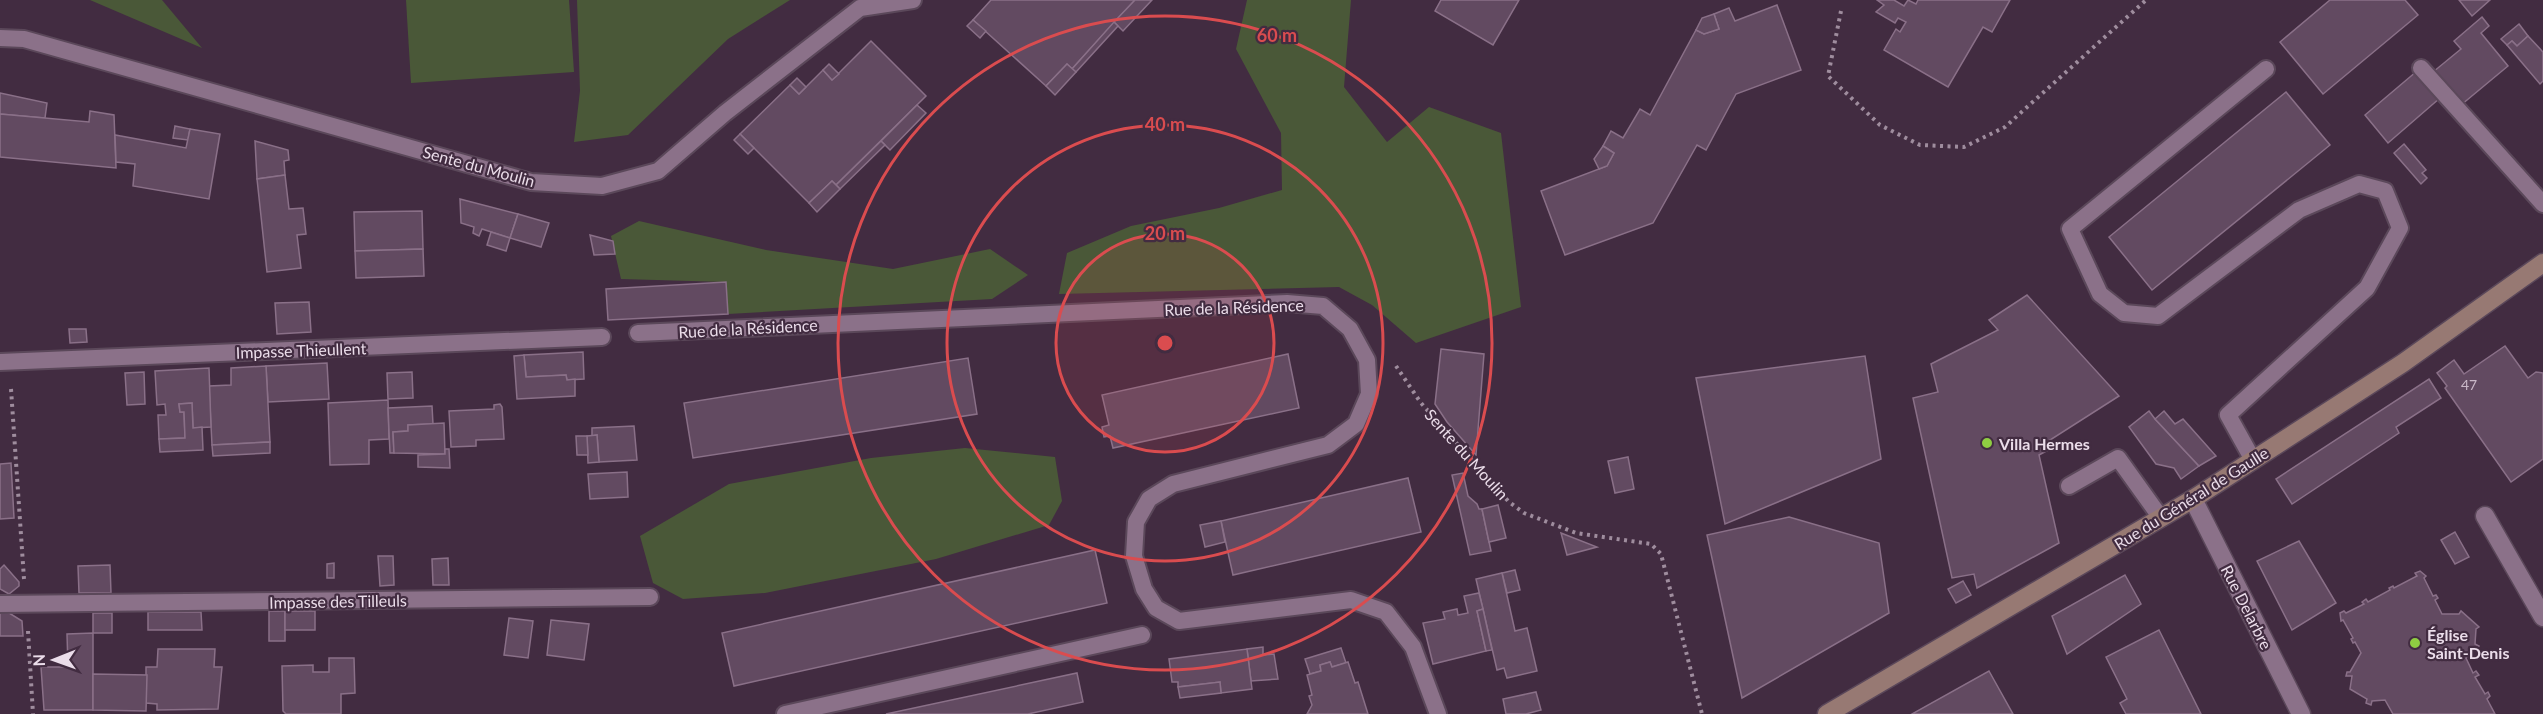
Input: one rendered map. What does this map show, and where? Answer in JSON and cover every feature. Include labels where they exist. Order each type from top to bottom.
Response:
[{"type":"main road","name":"Rue du Général de Gaulle","points":[[1827,714],[2193,499],[2403,363],[2543,263]]},
{"type":"street","name":"Rue Delarbre","points":[[2193,499],[2301,714]]},
{"type":"street","points":[[2485,516],[2543,617]]},
{"type":"lane","name":"Sente du Moulin","points":[[0,38],[24,39],[531,182],[602,186],[658,171],[725,113],[860,8],[913,0]]},
{"type":"lane","points":[[2421,68],[2543,204]]},
{"type":"lane","points":[[2253,460],[2228,415],[2367,288],[2400,228],[2385,191],[2359,184],[2299,210],[2158,316],[2124,313],[2100,294],[2070,229],[2266,69]]},
{"type":"lane","name":"Rue de la Résidence","points":[[638,333],[1287,303],[1323,306],[1350,329],[1367,360],[1368,394],[1356,424],[1328,445],[1173,484],[1149,499],[1136,522],[1134,556],[1144,589],[1156,608],[1179,621],[1351,600],[1386,612],[1413,646],[1438,714]]},
{"type":"lane","name":"Impasse Thieullent","points":[[4,362],[602,337]]},
{"type":"lane","points":[[2068,486],[2118,458],[2161,518]]},
{"type":"lane","name":"Impasse des Tilleuls","points":[[0,604],[650,597]]},
{"type":"lane","points":[[785,714],[1142,635]]},
{"type":"path","points":[[1841,11],[1828,76],[1880,125],[1920,145],[1964,147],[2005,127],[2146,0]]},
{"type":"path","points":[[4,362],[26,604],[33,714]]},
{"type":"path","name":"Sente du Moulin","points":[[1395,364],[1421,403],[1509,502],[1524,513],[1576,533],[1651,544],[1661,554],[1702,714]]},
{"type":"green space","points":[[90,0],[162,0],[202,48]]},
{"type":"green space","points":[[406,0],[569,0],[574,72],[411,83]]},
{"type":"green space","points":[[577,0],[790,0],[728,39],[628,135],[574,142],[580,91]]},
{"type":"green space","points":[[1247,0],[1351,0],[1344,87],[1387,142],[1429,107],[1501,133],[1521,307],[1416,343],[1372,305],[1339,287],[1059,294],[1067,253],[1131,226],[1219,208],[1282,190],[1281,133],[1236,49]]},
{"type":"green space","points":[[639,221],[766,250],[893,269],[990,249],[1028,275],[992,299],[728,314],[726,282],[621,279],[611,236]]},
{"type":"green space","points":[[965,448],[1055,457],[1062,501],[1049,525],[936,559],[765,593],[683,599],[653,583],[640,536],[729,484],[871,458]]},
{"type":"building","points":[[991,0],[1135,0],[1072,69],[1067,64],[1046,86],[973,20]]},
{"type":"building","points":[[1135,0],[1152,0],[1123,31],[1114,22]]},
{"type":"building","points":[[1441,0],[1519,0],[1493,45],[1435,11]]},
{"type":"building","points":[[1877,0],[1894,0],[1904,6],[1908,0],[1916,4],[1918,0],[2010,0],[1992,32],[1983,27],[1948,87],[1884,50],[1896,29],[1900,32],[1906,22],[1898,18],[1895,23],[1876,12],[1884,5]]},
{"type":"building","points":[[2330,0],[2405,0],[2418,15],[2323,94],[2280,42]]},
{"type":"building","points":[[2459,0],[2490,0],[2472,16]]},
{"type":"building","points":[[1777,5],[1801,70],[1736,94],[1706,150],[1697,145],[1653,223],[1565,255],[1541,191],[1607,166],[1614,153],[1603,146],[1611,131],[1623,138],[1640,109],[1650,115],[1696,30],[1704,34],[1719,29],[1714,14],[1729,8],[1735,21]]},
{"type":"building","points":[[1714,14],[1719,29],[1704,34],[1696,30],[1702,18]]},
{"type":"building","points":[[2482,17],[2489,26],[2481,33],[2508,66],[2461,105],[2433,72],[2461,49],[2454,41]]},
{"type":"building","points":[[973,20],[986,31],[980,38],[967,26]]},
{"type":"building","points":[[1114,22],[1118,26],[1076,72],[1072,69]]},
{"type":"building","points":[[2519,24],[2528,36],[2517,46],[2512,41],[2507,45],[2501,39]]},
{"type":"building","points":[[2528,36],[2543,52],[2543,81],[2540,84],[2507,45],[2512,41],[2517,46]]},
{"type":"building","points":[[871,41],[926,96],[836,185],[832,181],[809,203],[740,134],[790,85],[799,94],[823,70],[832,80]]},
{"type":"building","points":[[829,64],[839,74],[832,80],[823,70]]},
{"type":"building","points":[[1067,64],[1076,72],[1055,95],[1046,86]]},
{"type":"building","points":[[2417,71],[2440,98],[2388,143],[2365,115]]},
{"type":"building","points":[[797,78],[806,87],[799,94],[790,85]]},
{"type":"building","points":[[2286,92],[2330,145],[2152,290],[2109,237]]},
{"type":"building","points":[[0,93],[47,103],[45,118],[0,114]]},
{"type":"building","points":[[917,105],[926,113],[890,150],[881,141]]},
{"type":"building","points":[[90,111],[114,115],[116,168],[0,157],[0,114],[89,122]]},
{"type":"building","points":[[175,126],[190,129],[188,140],[173,138]]},
{"type":"building","points":[[190,129],[220,134],[209,199],[133,186],[135,164],[116,162],[115,135],[186,148]]},
{"type":"building","points":[[740,134],[754,148],[748,154],[734,140]]},
{"type":"building","points":[[255,141],[288,150],[289,160],[284,161],[285,175],[257,179]]},
{"type":"building","points":[[881,141],[885,145],[840,189],[836,185]]},
{"type":"building","points":[[2404,144],[2426,170],[2422,173],[2427,178],[2421,184],[2394,153]]},
{"type":"building","points":[[1603,146],[1614,153],[1607,166],[1599,169],[1594,159]]},
{"type":"building","points":[[285,175],[289,209],[303,208],[306,234],[297,235],[301,268],[267,272],[257,179]]},
{"type":"building","points":[[832,181],[840,189],[817,212],[809,203]]},
{"type":"building","points":[[460,199],[518,214],[510,238],[482,229],[479,236],[473,233],[474,227],[461,223]]},
{"type":"building","points":[[422,211],[423,249],[355,251],[354,212]]},
{"type":"building","points":[[518,214],[549,223],[541,247],[510,238]]},
{"type":"building","points":[[491,232],[510,238],[506,251],[487,245]]},
{"type":"building","points":[[590,235],[613,241],[615,254],[594,255]]},
{"type":"building","points":[[423,249],[424,276],[356,278],[355,251]]},
{"type":"building","points":[[726,282],[728,314],[608,320],[606,289]]},
{"type":"building","name":"Villa Hermes","points":[[2027,295],[2119,396],[2050,440],[2054,447],[2039,455],[2059,543],[1977,588],[1974,574],[1952,578],[1913,398],[1938,392],[1931,364],[1998,330],[1989,320]]},
{"type":"building","points":[[309,302],[311,332],[277,334],[275,303]]},
{"type":"building","points":[[69,329],[86,329],[87,342],[70,343]]},
{"type":"building","points":[[2505,346],[2528,378],[2536,372],[2543,373],[2543,459],[2511,482],[2445,388],[2447,386],[2437,373],[2454,360],[2464,374]]},
{"type":"building","points":[[1441,349],[1484,354],[1476,455],[1447,422],[1435,404]]},
{"type":"building","points":[[583,352],[584,379],[567,380],[566,375],[526,377],[524,355]]},
{"type":"building","points":[[1288,354],[1299,408],[1113,448],[1110,436],[1104,437],[1102,427],[1109,425],[1102,395]]},
{"type":"building","points":[[524,355],[526,377],[566,375],[567,380],[575,379],[575,396],[517,399],[514,356]]},
{"type":"building","points":[[1865,356],[1881,459],[1725,524],[1696,378]]},
{"type":"building","points":[[968,358],[977,414],[693,458],[684,403]]},
{"type":"building","points":[[327,363],[329,399],[268,402],[266,366]]},
{"type":"building","points":[[266,366],[270,442],[212,445],[209,386],[231,385],[231,368]]},
{"type":"building","points":[[209,368],[211,427],[193,428],[192,403],[179,404],[180,412],[184,412],[185,438],[159,439],[158,415],[166,415],[165,404],[157,405],[155,371]]},
{"type":"building","points":[[144,372],[145,404],[127,405],[125,373]]},
{"type":"building","points":[[412,372],[413,398],[388,399],[387,373]]},
{"type":"building","points":[[2429,379],[2441,398],[2396,427],[2399,433],[2292,504],[2276,479]]},
{"type":"building","points":[[388,400],[389,439],[369,440],[369,464],[330,465],[328,403]]},
{"type":"building","points":[[192,403],[193,428],[202,427],[203,450],[160,452],[159,439],[185,438],[184,412],[180,412],[179,404]]},
{"type":"building","points":[[500,404],[504,439],[476,440],[476,446],[451,447],[449,411],[494,409],[494,405]]},
{"type":"building","points":[[432,406],[433,424],[408,425],[408,431],[393,432],[394,453],[390,453],[388,408]]},
{"type":"building","points":[[2149,411],[2199,466],[2181,479],[2174,468],[2156,464],[2129,427]]},
{"type":"building","points":[[2164,411],[2175,424],[2183,419],[2216,456],[2199,466],[2155,419]]},
{"type":"building","points":[[444,423],[445,454],[394,453],[393,432],[408,431],[408,425]]},
{"type":"building","points":[[634,426],[637,460],[599,462],[597,435],[592,436],[592,428]]},
{"type":"building","points":[[597,435],[599,462],[588,463],[587,436]]},
{"type":"building","points":[[576,436],[587,436],[588,455],[577,455]]},
{"type":"building","points":[[270,442],[270,453],[213,456],[212,445]]},
{"type":"building","points":[[445,449],[449,449],[450,468],[418,467],[418,455],[445,454]]},
{"type":"building","points":[[1628,457],[1634,489],[1615,493],[1608,461]]},
{"type":"building","points":[[11,463],[14,518],[0,519],[0,464]]},
{"type":"building","points":[[627,472],[628,497],[590,499],[588,474]]},
{"type":"building","points":[[1463,473],[1468,496],[1479,509],[1482,509],[1491,551],[1470,555],[1452,475]]},
{"type":"building","points":[[1408,478],[1421,532],[1233,575],[1221,521]]},
{"type":"building","points":[[1498,505],[1506,538],[1489,542],[1482,509]]},
{"type":"building","points":[[1789,517],[1879,543],[1889,613],[1742,698],[1707,535]]},
{"type":"building","points":[[1221,521],[1225,542],[1205,547],[1200,525]]},
{"type":"building","points":[[2455,532],[2469,557],[2455,564],[2441,540]]},
{"type":"building","points":[[1561,533],[1597,547],[1567,555]]},
{"type":"building","points":[[2299,541],[2336,603],[2292,630],[2257,561]]},
{"type":"building","points":[[1095,550],[1107,603],[734,686],[722,633]]},
{"type":"building","points":[[378,556],[393,556],[394,585],[380,586]]},
{"type":"building","points":[[448,558],[449,585],[433,585],[432,559]]},
{"type":"building","points":[[334,563],[334,578],[327,578],[327,564]]},
{"type":"building","points":[[4,565],[19,582],[19,586],[9,594],[0,589],[0,569]]},
{"type":"building","points":[[110,565],[111,593],[79,593],[78,566]]},
{"type":"building","points":[[1515,570],[1520,590],[1507,593],[1502,573]]},
{"type":"building","name":"Église Saint-Denis","points":[[2420,571],[2426,576],[2424,578],[2433,596],[2436,595],[2438,598],[2435,600],[2442,614],[2459,614],[2461,611],[2479,627],[2476,629],[2475,644],[2479,646],[2477,650],[2473,649],[2466,658],[2473,673],[2476,671],[2479,675],[2475,677],[2485,694],[2488,692],[2490,696],[2487,699],[2495,714],[2393,714],[2385,700],[2372,701],[2371,705],[2366,703],[2367,699],[2350,689],[2352,676],[2346,676],[2347,672],[2350,672],[2361,653],[2355,642],[2353,643],[2351,639],[2353,638],[2343,620],[2341,621],[2340,613],[2344,611],[2346,613],[2364,604],[2362,602],[2366,599],[2368,602],[2390,590],[2389,588],[2393,586],[2394,588],[2417,576],[2415,573]]},
{"type":"building","points":[[1502,573],[1515,631],[1527,628],[1537,671],[1507,678],[1504,668],[1497,670],[1476,579]]},
{"type":"building","points":[[2125,575],[2141,604],[2067,654],[2052,616]]},
{"type":"building","points":[[1963,581],[1971,595],[1956,603],[1948,589]]},
{"type":"building","points":[[1479,593],[1483,609],[1477,611],[1486,651],[1433,664],[1423,623],[1445,619],[1443,612],[1457,609],[1458,615],[1468,613],[1464,596]]},
{"type":"building","points":[[1483,609],[1492,650],[1486,651],[1477,611]]},
{"type":"building","points":[[0,611],[6,611],[22,621],[23,636],[0,636]]},
{"type":"building","points":[[269,611],[285,611],[285,641],[269,641]]},
{"type":"building","points":[[285,611],[315,611],[315,630],[285,630]]},
{"type":"building","points":[[148,612],[201,612],[202,630],[148,630]]},
{"type":"building","points":[[93,613],[112,613],[112,633],[93,633]]},
{"type":"building","points":[[509,618],[533,621],[528,658],[504,655]]},
{"type":"building","points":[[551,620],[589,624],[584,660],[547,655]]},
{"type":"building","points":[[2159,630],[2201,714],[2126,714],[2120,703],[2127,699],[2106,657]]},
{"type":"building","points":[[93,633],[93,710],[44,710],[41,667],[68,667],[67,634]]},
{"type":"building","points":[[1263,647],[1263,655],[1274,654],[1278,679],[1251,681],[1247,649]]},
{"type":"building","points":[[1341,648],[1346,663],[1332,667],[1330,662],[1320,665],[1321,671],[1310,674],[1305,659]]},
{"type":"building","points":[[158,649],[215,649],[214,667],[222,667],[218,709],[157,710],[157,704],[146,703],[146,667],[157,667]]},
{"type":"building","points":[[1247,649],[1252,689],[1221,693],[1220,682],[1178,687],[1178,682],[1172,682],[1169,659]]},
{"type":"building","points":[[329,658],[354,658],[355,693],[341,694],[341,714],[286,714],[283,711],[282,666],[313,665],[313,672],[329,672]]},
{"type":"building","points":[[1330,662],[1332,667],[1348,662],[1355,683],[1358,682],[1368,714],[1307,714],[1312,705],[1309,696],[1312,695],[1307,675],[1321,671],[1320,665]]},
{"type":"building","points":[[1989,671],[2013,714],[1912,714]]},
{"type":"building","points":[[1077,673],[1083,702],[1028,714],[886,714]]},
{"type":"building","points":[[93,674],[147,675],[146,711],[93,710]]},
{"type":"building","points":[[1220,682],[1221,693],[1180,698],[1178,687]]},
{"type":"building","points":[[1536,692],[1541,710],[1526,714],[1506,714],[1503,699]]},
{"type":"place","name":"Villa Hermes","points":[[1987,443]]},
{"type":"place","name":"Église Saint-Denis","points":[[2415,643]]}]
